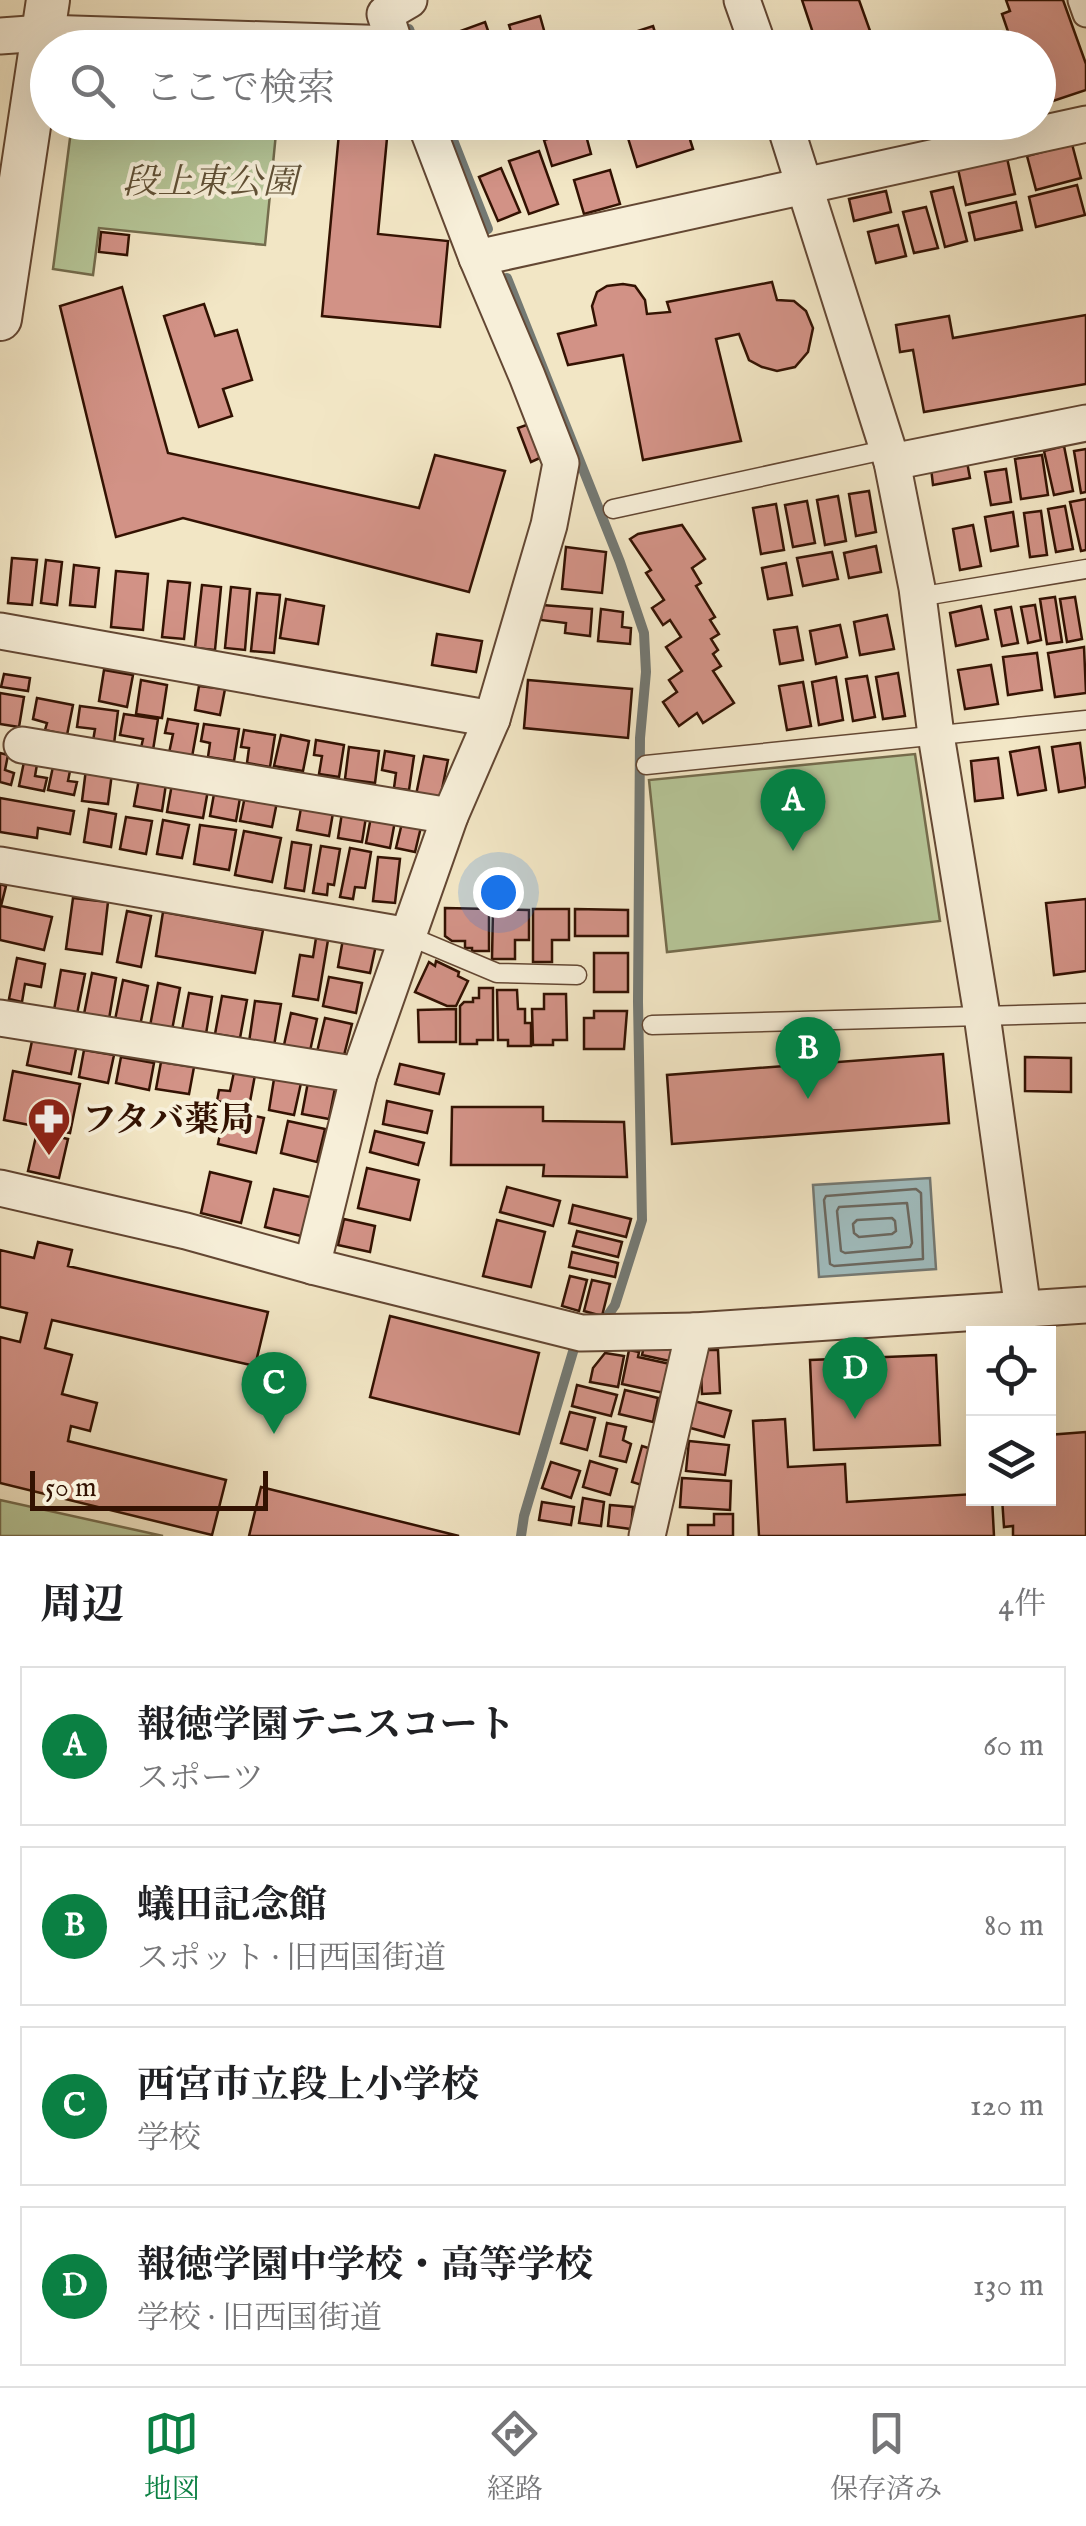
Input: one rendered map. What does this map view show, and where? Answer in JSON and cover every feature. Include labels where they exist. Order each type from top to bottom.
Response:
[{"type":"street","points":[[742,0],[752,30]]},
{"type":"street","points":[[1081,0],[1086,14]]},
{"type":"street","points":[[0,36],[46,17],[393,21]]},
{"type":"street","points":[[0,320],[30,122]]},
{"type":"street","points":[[1056,131],[1086,124]]},
{"type":"street","points":[[312,1266],[359,1076],[450,816],[492,719],[549,525],[560,463],[432,140]]},
{"type":"street","points":[[790,140],[890,455],[918,597],[1023,1310]]},
{"type":"street","points":[[477,258],[1014,140]]},
{"type":"street","points":[[890,455],[1086,423]]},
{"type":"street","points":[[0,631],[492,719]]},
{"type":"street","points":[[22,744],[450,816]]},
{"type":"street","points":[[0,865],[409,936]]},
{"type":"street","points":[[0,1018],[359,1076]]},
{"type":"street","points":[[0,1188],[186,1231],[581,1333],[694,1330],[1086,1305]]},
{"type":"street","points":[[647,1536],[694,1330]]},
{"type":"lane","points":[[612,510],[890,455]]},
{"type":"lane","points":[[918,597],[1086,569]]},
{"type":"lane","points":[[646,765],[1086,720]]},
{"type":"lane","points":[[409,936],[497,973],[578,975]]},
{"type":"lane","points":[[652,1025],[1086,1012]]},
{"type":"green space","name":"段上東公園","points":[[70,140],[275,140],[265,245],[99,228],[93,275],[53,269]]},
{"type":"green space","points":[[915,754],[940,921],[667,952],[649,780]]},
{"type":"green space","points":[[0,1500],[163,1536],[0,1536]]},
{"type":"water","points":[[930,1178],[936,1269],[819,1277],[813,1185]]},
{"type":"building","points":[[802,0],[859,0],[870,30],[812,30]]},
{"type":"building","points":[[1006,0],[1063,0],[1086,64],[1086,90],[1056,100],[1056,30],[1008,30],[1002,14],[1010,11]]},
{"type":"building","points":[[540,16],[544,30],[511,30],[509,25]]},
{"type":"building","points":[[485,22],[488,30],[463,30]]},
{"type":"building","points":[[338,140],[387,140],[378,234],[448,241],[440,327],[322,316]]},
{"type":"building","points":[[544,140],[587,140],[591,154],[552,166]]},
{"type":"building","points":[[629,140],[690,140],[693,149],[637,167]]},
{"type":"building","points":[[1072,144],[1081,178],[1036,190],[1027,156]]},
{"type":"building","points":[[539,151],[558,204],[529,214],[509,161]]},
{"type":"building","points":[[1007,158],[1015,194],[966,205],[958,169]]},
{"type":"building","points":[[501,168],[520,212],[498,221],[479,177]]},
{"type":"building","points":[[610,170],[620,204],[584,214],[574,180]]},
{"type":"building","points":[[1077,185],[1085,215],[1036,227],[1029,197]]},
{"type":"building","points":[[953,187],[967,241],[945,247],[931,192]]},
{"type":"building","points":[[886,191],[891,212],[854,221],[849,199]]},
{"type":"building","points":[[1016,202],[1022,230],[975,240],[969,213]]},
{"type":"building","points":[[926,207],[938,248],[914,253],[903,212]]},
{"type":"building","points":[[898,225],[906,256],[876,263],[868,232]]},
{"type":"building","points":[[101,232],[129,235],[127,255],[99,252]]},
{"type":"building","points":[[772,282],[777,300],[794,301],[806,311],[813,328],[808,352],[795,367],[777,371],[749,360],[739,334],[716,339],[741,441],[643,460],[623,355],[568,365],[558,334],[596,325],[592,306],[597,292],[607,286],[635,286],[645,300],[647,314],[670,312],[667,302]]},
{"type":"building","points":[[122,287],[168,453],[419,508],[435,455],[505,471],[469,592],[183,518],[116,537],[60,306]]},
{"type":"building","points":[[204,304],[215,336],[237,330],[252,380],[223,389],[232,416],[199,427],[164,316]]},
{"type":"building","points":[[1086,315],[1086,384],[924,412],[913,350],[900,352],[896,325],[949,316],[953,338]]},
{"type":"building","points":[[529,424],[542,457],[531,462],[518,428]]},
{"type":"building","points":[[1064,446],[1073,491],[1054,495],[1044,451]]},
{"type":"building","points":[[1086,449],[1086,492],[1081,493],[1074,451]]},
{"type":"building","points":[[1042,455],[1048,495],[1021,499],[1015,459]]},
{"type":"building","points":[[967,462],[970,478],[933,485],[931,468]]},
{"type":"building","points":[[1006,469],[1011,502],[991,505],[985,472]]},
{"type":"building","points":[[869,491],[876,532],[856,536],[849,494]]},
{"type":"building","points":[[838,496],[846,541],[825,545],[817,500]]},
{"type":"building","points":[[1086,499],[1086,550],[1081,551],[1070,502]]},
{"type":"building","points":[[807,501],[815,543],[793,547],[785,505]]},
{"type":"building","points":[[776,504],[784,550],[761,554],[753,508]]},
{"type":"building","points":[[1065,506],[1073,549],[1056,552],[1048,509]]},
{"type":"building","points":[[1041,511],[1047,555],[1030,557],[1024,513]]},
{"type":"building","points":[[1013,512],[1018,546],[991,551],[985,517]]},
{"type":"building","points":[[682,525],[705,559],[692,568],[701,583],[696,586],[715,617],[710,620],[719,634],[711,639],[718,650],[713,654],[721,666],[713,671],[734,703],[703,723],[697,713],[679,726],[663,702],[677,692],[669,680],[682,671],[666,647],[681,637],[670,620],[663,625],[652,608],[664,600],[646,573],[651,570],[630,539]]},
{"type":"building","points":[[973,525],[981,566],[960,570],[953,529]]},
{"type":"building","points":[[876,546],[881,572],[849,578],[844,553]]},
{"type":"building","points":[[566,547],[606,552],[602,593],[562,589]]},
{"type":"building","points":[[832,552],[838,579],[803,586],[797,558]]},
{"type":"building","points":[[12,558],[37,560],[32,605],[8,603]]},
{"type":"building","points":[[46,560],[62,562],[57,605],[41,603]]},
{"type":"building","points":[[786,563],[792,595],[768,599],[762,568]]},
{"type":"building","points":[[74,565],[99,568],[95,607],[70,605]]},
{"type":"building","points":[[116,571],[148,574],[143,630],[111,627]]},
{"type":"building","points":[[168,581],[190,583],[184,639],[162,637]]},
{"type":"building","points":[[202,585],[221,587],[215,650],[195,648]]},
{"type":"building","points":[[231,587],[250,589],[245,650],[225,648]]},
{"type":"building","points":[[257,593],[280,595],[274,653],[251,651]]},
{"type":"building","points":[[1055,597],[1062,642],[1047,644],[1040,599]]},
{"type":"building","points":[[1075,597],[1082,639],[1067,642],[1060,599]]},
{"type":"building","points":[[286,599],[324,606],[318,644],[280,638]]},
{"type":"building","points":[[542,605],[592,609],[590,636],[565,633],[566,623],[541,620]]},
{"type":"building","points":[[1035,605],[1041,640],[1028,643],[1021,607]]},
{"type":"building","points":[[981,606],[988,639],[956,646],[950,613]]},
{"type":"building","points":[[1011,607],[1018,643],[1002,646],[995,610]]},
{"type":"building","points":[[601,609],[623,612],[622,627],[631,628],[630,644],[598,641]]},
{"type":"building","points":[[887,615],[894,649],[860,655],[854,622]]},
{"type":"building","points":[[840,625],[847,657],[816,664],[810,631]]},
{"type":"building","points":[[797,627],[803,660],[780,664],[774,630]]},
{"type":"building","points":[[437,634],[482,641],[476,672],[432,665]]},
{"type":"building","points":[[1084,647],[1086,693],[1055,697],[1048,653]]},
{"type":"building","points":[[1037,653],[1042,690],[1008,695],[1003,657]]},
{"type":"building","points":[[991,665],[998,704],[965,709],[958,670]]},
{"type":"building","points":[[104,670],[133,675],[127,707],[99,701]]},
{"type":"building","points":[[898,673],[905,716],[883,719],[876,677]]},
{"type":"building","points":[[4,674],[30,678],[28,691],[1,687]]},
{"type":"building","points":[[867,676],[875,717],[853,721],[846,679]]},
{"type":"building","points":[[836,677],[843,720],[819,725],[812,682]]},
{"type":"building","points":[[141,680],[167,685],[162,718],[136,714]]},
{"type":"building","points":[[528,680],[632,689],[628,738],[524,728]]},
{"type":"building","points":[[803,682],[811,726],[787,730],[779,686]]},
{"type":"building","points":[[199,686],[225,689],[220,715],[195,710]]},
{"type":"building","points":[[0,693],[24,697],[19,727],[0,724]]},
{"type":"building","points":[[37,698],[73,705],[67,735],[45,730],[47,723],[33,719]]},
{"type":"building","points":[[80,706],[118,711],[114,744],[93,741],[95,729],[77,727]]},
{"type":"building","points":[[124,714],[158,719],[153,750],[141,748],[143,739],[120,735]]},
{"type":"building","points":[[168,719],[198,724],[192,757],[169,753],[173,734],[165,733]]},
{"type":"building","points":[[204,724],[239,729],[234,761],[208,757],[210,743],[201,741]]},
{"type":"building","points":[[244,730],[275,735],[270,767],[247,763],[249,748],[241,747]]},
{"type":"building","points":[[281,735],[309,741],[303,771],[274,766]]},
{"type":"building","points":[[316,740],[344,745],[339,777],[319,774],[322,756],[314,755]]},
{"type":"building","points":[[1080,743],[1086,787],[1059,792],[1052,747]]},
{"type":"building","points":[[349,747],[379,751],[375,783],[345,779]]},
{"type":"building","points":[[1039,747],[1046,790],[1018,795],[1010,752]]},
{"type":"building","points":[[385,751],[414,756],[409,790],[394,788],[396,773],[382,770]]},
{"type":"building","points":[[0,753],[8,755],[5,770],[14,773],[11,785],[0,782]]},
{"type":"building","points":[[424,756],[448,760],[440,799],[416,795]]},
{"type":"building","points":[[25,757],[38,759],[35,776],[47,778],[44,791],[19,786]]},
{"type":"building","points":[[998,758],[1003,798],[975,801],[971,761]]},
{"type":"building","points":[[54,762],[71,766],[68,781],[77,782],[74,795],[48,790]]},
{"type":"building","points":[[86,769],[112,773],[108,804],[82,801]]},
{"type":"building","points":[[139,779],[166,784],[162,811],[134,806]]},
{"type":"building","points":[[172,784],[208,790],[203,818],[167,812]]},
{"type":"building","points":[[214,794],[240,798],[236,821],[210,816]]},
{"type":"building","points":[[245,796],[277,802],[272,827],[240,821]]},
{"type":"building","points":[[0,798],[74,811],[70,834],[38,828],[37,838],[0,832]]},
{"type":"building","points":[[301,808],[333,813],[329,836],[297,830]]},
{"type":"building","points":[[89,809],[116,814],[111,847],[84,842]]},
{"type":"building","points":[[342,813],[366,817],[362,842],[338,838]]},
{"type":"building","points":[[126,817],[152,821],[146,854],[120,849]]},
{"type":"building","points":[[371,817],[395,821],[390,848],[366,843]]},
{"type":"building","points":[[163,820],[189,825],[182,858],[157,854]]},
{"type":"building","points":[[402,823],[421,827],[415,852],[396,848]]},
{"type":"building","points":[[200,825],[236,830],[229,870],[194,864]]},
{"type":"building","points":[[244,831],[281,838],[272,882],[235,875]]},
{"type":"building","points":[[292,842],[311,845],[304,891],[285,888]]},
{"type":"building","points":[[321,846],[340,849],[334,885],[328,884],[327,895],[313,893]]},
{"type":"building","points":[[350,848],[371,852],[365,888],[355,887],[353,899],[340,897]]},
{"type":"building","points":[[378,857],[400,859],[395,903],[373,901]]},
{"type":"building","points":[[0,884],[6,886],[1,906],[52,917],[44,950],[0,940]]},
{"type":"building","points":[[73,898],[108,902],[102,954],[66,949]]},
{"type":"building","points":[[1086,899],[1086,971],[1054,975],[1046,903]]},
{"type":"building","points":[[445,908],[489,909],[489,951],[472,951],[465,948],[465,941],[452,941],[445,936]]},
{"type":"building","points":[[493,909],[529,910],[529,940],[515,940],[515,959],[492,959]]},
{"type":"building","points":[[533,909],[569,909],[569,940],[552,940],[552,962],[533,962]]},
{"type":"building","points":[[575,909],[628,910],[628,936],[575,936]]},
{"type":"building","points":[[127,911],[151,916],[141,967],[117,962]]},
{"type":"building","points":[[163,912],[263,930],[255,973],[156,956]]},
{"type":"building","points":[[316,938],[328,940],[318,1000],[293,996],[300,955],[313,957]]},
{"type":"building","points":[[343,939],[376,945],[370,973],[338,967]]},
{"type":"building","points":[[594,953],[628,953],[628,992],[594,992]]},
{"type":"building","points":[[17,958],[45,964],[41,987],[25,984],[22,1002],[9,999]]},
{"type":"building","points":[[436,961],[468,981],[456,1006],[415,992],[429,962],[435,966]]},
{"type":"building","points":[[61,970],[85,974],[77,1014],[54,1010]]},
{"type":"building","points":[[92,973],[116,978],[109,1019],[84,1014]]},
{"type":"building","points":[[329,977],[362,983],[356,1013],[323,1006]]},
{"type":"building","points":[[123,980],[148,986],[140,1026],[115,1020]]},
{"type":"building","points":[[158,983],[180,988],[172,1030],[150,1026]]},
{"type":"building","points":[[479,988],[493,988],[493,1040],[460,1044],[460,1006],[479,998]]},
{"type":"building","points":[[497,990],[517,990],[518,1009],[525,1009],[525,1023],[531,1023],[531,1046],[508,1046],[508,1040],[498,1040]]},
{"type":"building","points":[[189,993],[212,997],[206,1034],[182,1030]]},
{"type":"building","points":[[544,994],[566,994],[567,1040],[533,1045],[532,1009],[544,1009]]},
{"type":"building","points":[[222,996],[247,1000],[240,1038],[215,1034]]},
{"type":"building","points":[[255,1001],[281,1004],[274,1046],[249,1042]]},
{"type":"building","points":[[456,1009],[456,1042],[419,1042],[418,1010]]},
{"type":"building","points":[[594,1011],[627,1011],[624,1049],[584,1049],[584,1018],[594,1018]]},
{"type":"building","points":[[291,1013],[317,1019],[310,1051],[284,1045]]},
{"type":"building","points":[[325,1018],[352,1024],[343,1059],[317,1052]]},
{"type":"building","points":[[33,1036],[77,1044],[71,1074],[27,1065]]},
{"type":"building","points":[[84,1050],[114,1055],[108,1083],[79,1077]]},
{"type":"building","points":[[943,1054],[949,1123],[672,1144],[667,1075]]},
{"type":"building","points":[[121,1057],[154,1063],[149,1090],[116,1083]]},
{"type":"building","points":[[1025,1057],[1071,1058],[1071,1092],[1025,1091]]},
{"type":"building","points":[[161,1062],[194,1067],[189,1094],[156,1089]]},
{"type":"building","points":[[400,1064],[444,1074],[439,1094],[395,1084]]},
{"type":"building","points":[[13,1071],[80,1084],[70,1133],[4,1120]]},
{"type":"building","points":[[234,1072],[255,1075],[249,1107],[217,1101],[219,1090],[230,1091]]},
{"type":"building","points":[[274,1079],[301,1083],[294,1115],[269,1110]]},
{"type":"building","points":[[308,1082],[335,1088],[329,1119],[302,1114]]},
{"type":"building","points":[[387,1101],[432,1111],[427,1133],[383,1124]]},
{"type":"building","points":[[452,1107],[543,1107],[543,1121],[624,1122],[627,1177],[543,1176],[544,1165],[451,1165]]},
{"type":"building","points":[[225,1109],[264,1118],[256,1153],[218,1144]]},
{"type":"building","points":[[288,1121],[325,1129],[317,1162],[281,1153]]},
{"type":"building","points":[[375,1131],[424,1143],[418,1165],[370,1152]]},
{"type":"building","points":[[37,1132],[68,1139],[59,1178],[28,1171]]},
{"type":"building","points":[[367,1168],[419,1180],[410,1220],[358,1208]]},
{"type":"building","points":[[210,1172],[251,1182],[241,1223],[201,1213]]},
{"type":"building","points":[[507,1187],[560,1201],[553,1226],[500,1212]]},
{"type":"building","points":[[274,1189],[314,1198],[301,1236],[265,1227]]},
{"type":"building","points":[[573,1205],[631,1219],[626,1237],[569,1223]]},
{"type":"building","points":[[344,1219],[375,1226],[370,1252],[338,1245]]},
{"type":"building","points":[[497,1220],[545,1232],[531,1287],[483,1276]]},
{"type":"building","points":[[577,1231],[622,1242],[618,1257],[573,1246]]},
{"type":"building","points":[[38,1242],[72,1250],[68,1266],[268,1312],[255,1366],[52,1320],[45,1348],[72,1355],[62,1394],[97,1403],[90,1431],[71,1426],[68,1441],[226,1480],[212,1535],[0,1483],[0,1337],[20,1342],[27,1313],[0,1307],[0,1250],[34,1258]]},
{"type":"building","points":[[572,1252],[618,1263],[615,1277],[569,1267]]},
{"type":"building","points":[[570,1276],[587,1280],[579,1311],[562,1306]]},
{"type":"building","points":[[592,1280],[610,1284],[602,1316],[584,1311]]},
{"type":"building","points":[[390,1316],[539,1353],[519,1434],[370,1397]]},
{"type":"building","points":[[645,1342],[683,1342],[679,1363],[642,1355]]},
{"type":"building","points":[[629,1350],[639,1352],[638,1357],[670,1364],[664,1393],[622,1384]]},
{"type":"building","points":[[700,1350],[718,1350],[720,1393],[702,1394]]},
{"type":"building","points":[[605,1353],[624,1356],[618,1387],[590,1382],[593,1368]]},
{"type":"building","points":[[936,1355],[940,1445],[814,1450],[810,1360]]},
{"type":"building","points":[[577,1385],[617,1395],[611,1416],[572,1406]]},
{"type":"building","points":[[625,1390],[658,1398],[653,1422],[619,1414]]},
{"type":"building","points":[[694,1401],[731,1411],[724,1437],[687,1427]]},
{"type":"building","points":[[570,1412],[595,1418],[587,1450],[561,1443]]},
{"type":"building","points":[[785,1419],[788,1467],[845,1464],[847,1502],[966,1495],[966,1506],[992,1506],[994,1536],[759,1536],[753,1421]]},
{"type":"building","points":[[607,1423],[626,1427],[623,1440],[631,1444],[626,1462],[600,1456]]},
{"type":"building","points":[[1086,1432],[1086,1536],[1013,1536],[1013,1526],[1004,1527],[1003,1506],[1056,1506],[1056,1434]]},
{"type":"building","points":[[689,1441],[729,1445],[725,1475],[686,1471]]},
{"type":"building","points":[[642,1446],[658,1451],[648,1487],[632,1482]]},
{"type":"building","points":[[590,1461],[617,1469],[610,1495],[583,1487]]},
{"type":"building","points":[[551,1462],[580,1471],[571,1498],[542,1488]]},
{"type":"building","points":[[682,1478],[731,1481],[730,1510],[680,1507]]},
{"type":"building","points":[[261,1487],[459,1536],[249,1536]]},
{"type":"building","points":[[583,1498],[604,1502],[601,1526],[579,1523]]},
{"type":"building","points":[[542,1502],[574,1507],[571,1525],[539,1520]]},
{"type":"building","points":[[610,1505],[633,1507],[631,1529],[608,1526]]},
{"type":"building","points":[[714,1514],[733,1514],[733,1536],[688,1536],[688,1525],[714,1525]]},
{"type":"waterway","points":[[453,140],[488,229]]},
{"type":"waterway","points":[[507,278],[620,562],[644,633],[638,1002],[642,1220],[615,1305],[604,1321]]},
{"type":"waterway","points":[[521,1536],[575,1345]]},
{"type":"place","name":"報徳学園テニスコート","points":[[793,851]]},
{"type":"place","name":"蟻田記念館","points":[[808,1099]]},
{"type":"place","name":"フタバ薬局","points":[[49,1157]]},
{"type":"place","name":"報徳学園中学校・高等学校","points":[[855,1419]]},
{"type":"place","name":"西宮市立段上小学校","points":[[274,1434]]}]
